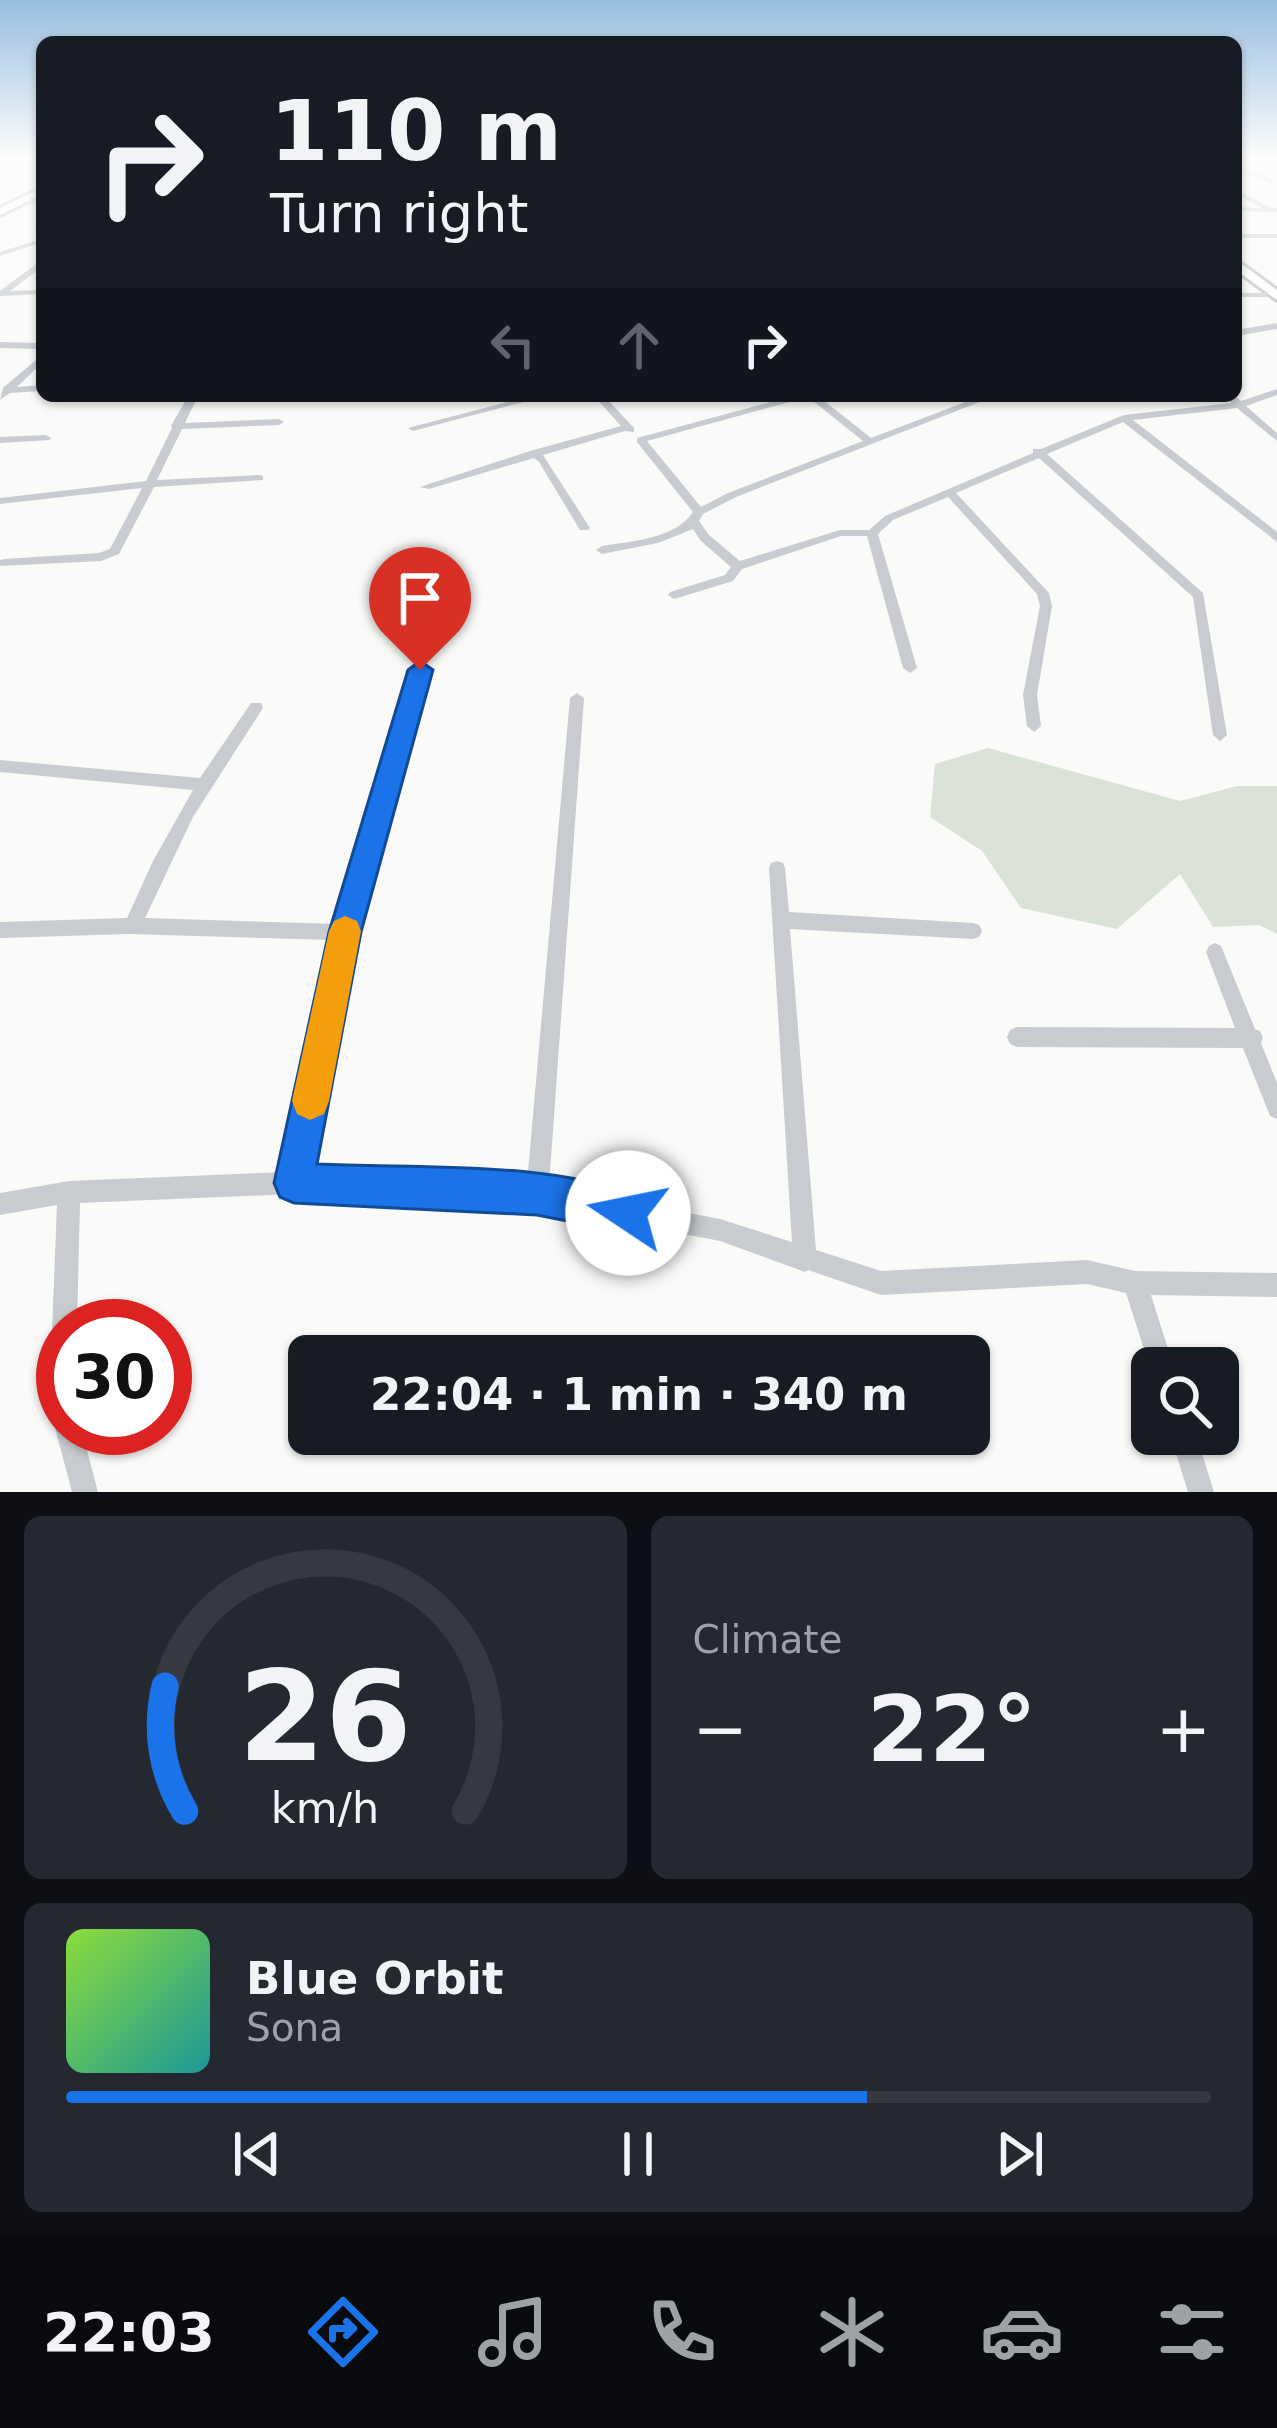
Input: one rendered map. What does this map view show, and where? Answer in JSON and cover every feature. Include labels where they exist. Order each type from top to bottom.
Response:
[{"type":"main road","points":[[1242,273],[1273,298]]},
{"type":"street","points":[[1242,236],[1277,236]]},
{"type":"street","points":[[0,254],[36,245]]},
{"type":"street","points":[[0,294],[36,269]]},
{"type":"street","points":[[0,294],[36,292]]},
{"type":"street","points":[[1242,295],[1273,298]]},
{"type":"street","points":[[1242,332],[1277,326]]},
{"type":"street","points":[[0,345],[36,346]]},
{"type":"street","points":[[3,393],[36,363]]},
{"type":"street","points":[[3,393],[36,389]]},
{"type":"street","points":[[1242,399],[1277,392]]},
{"type":"street","points":[[4,563],[101,557],[115,551],[190,402]]},
{"type":"street","points":[[413,428],[517,402]]},
{"type":"street","points":[[604,402],[641,440],[696,516],[705,538],[738,566]]},
{"type":"street","points":[[641,440],[785,402]]},
{"type":"street","points":[[816,402],[870,442]]},
{"type":"street","points":[[602,550],[654,540],[689,527],[696,516],[796,468],[974,402]]},
{"type":"street","points":[[674,595],[729,578],[738,566],[840,533],[872,533],[890,518],[948,491],[1124,418],[1228,402]]},
{"type":"street","points":[[1235,402],[1277,438]]},
{"type":"street","points":[[1124,418],[1277,538]]},
{"type":"street","points":[[176,426],[279,422]]},
{"type":"street","points":[[425,487],[627,427]]},
{"type":"street","points":[[0,440],[46,437]]},
{"type":"street","points":[[1037,451],[1199,596],[1220,735]]},
{"type":"street","points":[[535,454],[584,528]]},
{"type":"street","points":[[0,501],[150,484],[259,478]]},
{"type":"street","points":[[948,491],[1042,593],[1046,606],[1030,695],[1034,726]]},
{"type":"street","points":[[872,533],[910,668]]},
{"type":"street","points":[[294,1183],[345,932],[420,670]]},
{"type":"street","points":[[537,1195],[577,698]]},
{"type":"street","points":[[133,926],[200,784],[256,707]]},
{"type":"street","points":[[0,766],[200,784]]},
{"type":"street","points":[[777,868],[805,1260]]},
{"type":"street","points":[[781,920],[973,931]]},
{"type":"street","points":[[0,930],[133,926],[238,933],[345,932]]},
{"type":"street","points":[[1215,952],[1277,1108]]},
{"type":"street","points":[[1017,1037],[1252,1038]]},
{"type":"street","points":[[0,1204],[69,1192],[294,1183],[537,1195],[720,1230],[881,1283],[1087,1272],[1135,1283],[1277,1285]]},
{"type":"street","points":[[66,1299],[69,1192]]},
{"type":"street","points":[[1135,1283],[1155,1347]]},
{"type":"street","points":[[75,1455],[85,1492]]},
{"type":"street","points":[[1190,1455],[1201,1492]]},
{"type":"shaded area","points":[[988,748],[1180,801],[1237,786],[1277,786],[1277,934],[1259,925],[1213,927],[1180,874],[1117,929],[1021,908],[982,851],[930,817],[935,764]]},
{"type":"slow traffic","points":[[310,1101],[345,931]]},
{"type":"route","points":[[420,670],[345,932],[294,1183],[537,1195],[628,1213]]}]
